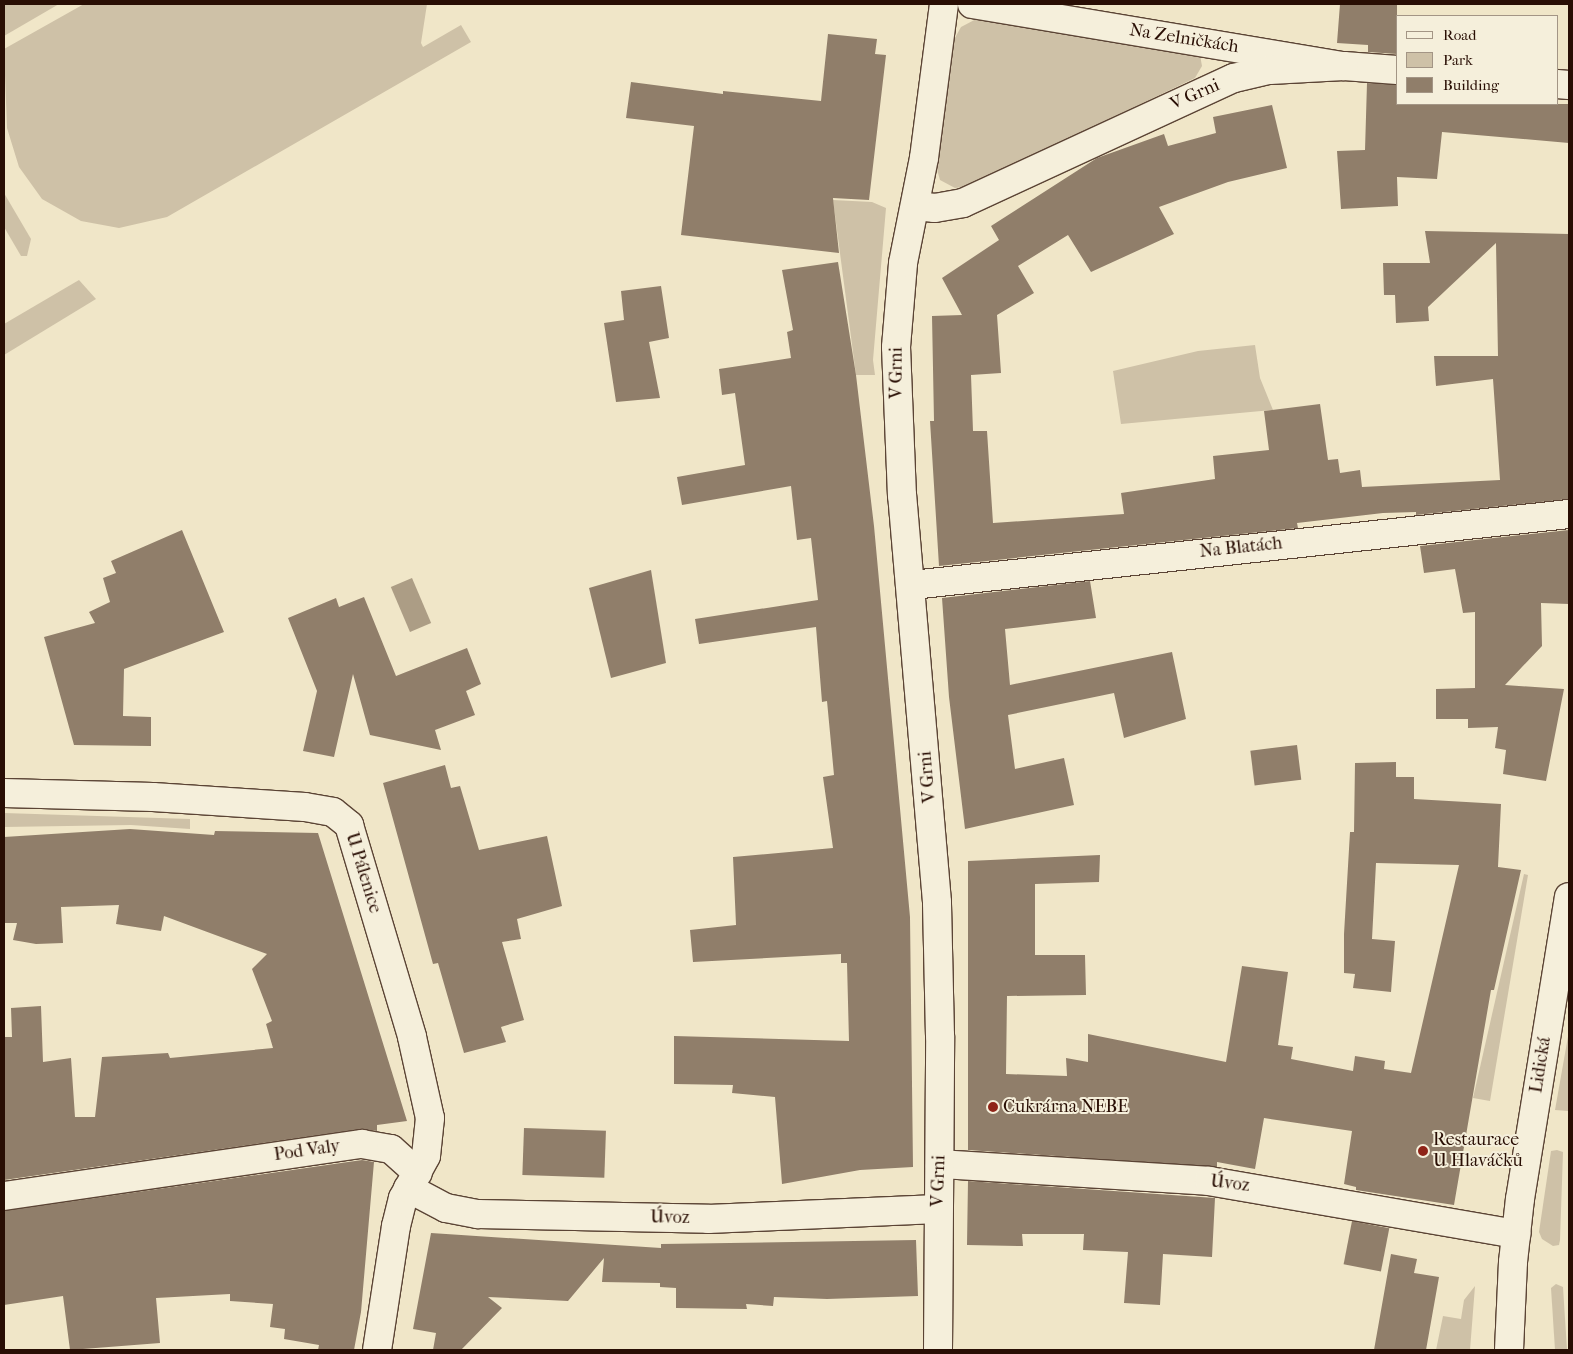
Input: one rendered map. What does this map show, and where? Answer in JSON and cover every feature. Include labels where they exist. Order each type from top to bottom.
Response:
[{"type":"street","name":"V Grni","points":[[938,1350],[938,1208],[940,1164],[937,902],[912,585],[902,496],[896,347],[904,263],[916,206],[944,4]]},
{"type":"street","name":"Na Zelničkách","points":[[972,4],[1344,66],[1396,70]]},
{"type":"street","name":"V Grni","points":[[916,206],[935,208],[963,203],[1234,78],[1270,70],[1344,66]]},
{"type":"street","name":"Na Blatách","points":[[912,585],[1569,514]]},
{"type":"street","name":"U Pálenice","points":[[4,793],[153,797],[277,805],[323,809],[341,816],[354,838],[427,1094],[428,1146],[413,1180]]},
{"type":"street","name":"Lidická","points":[[1510,1350],[1516,1234],[1569,897]]},
{"type":"street","name":"Pod Valy","points":[[4,1196],[362,1144],[391,1149],[413,1180]]},
{"type":"street","name":"Úvoz","points":[[940,1164],[1209,1181],[1516,1234]]},
{"type":"street","name":"Úvoz","points":[[413,1180],[446,1208],[478,1214],[708,1219],[938,1208]]},
{"type":"street","points":[[377,1350],[396,1226],[413,1180]]},
{"type":"green space","points":[[4,4],[59,4],[4,36]]},
{"type":"green space","points":[[84,4],[427,4],[421,43],[423,47],[461,25],[471,42],[167,217],[119,228],[81,221],[42,199],[19,167],[7,128],[4,49]]},
{"type":"green space","points":[[982,16],[1200,55],[1202,66],[1195,78],[969,186],[955,188],[940,180],[936,166],[951,45],[961,27]]},
{"type":"green space","points":[[4,193],[31,239],[27,256],[21,256],[4,227]]},
{"type":"green space","points":[[833,200],[872,202],[886,208],[873,360],[875,375],[856,375]]},
{"type":"green space","points":[[79,280],[96,299],[4,355],[4,324]]},
{"type":"green space","points":[[1255,345],[1260,378],[1273,410],[1121,424],[1113,371],[1198,351]]},
{"type":"green space","points":[[4,813],[190,819],[190,829],[131,825],[4,827]]},
{"type":"green space","points":[[1524,874],[1528,875],[1490,1101],[1473,1098]]},
{"type":"green space","points":[[1569,1031],[1568,1111],[1555,1110]]},
{"type":"green space","points":[[1551,1151],[1563,1152],[1560,1240],[1559,1245],[1553,1246],[1542,1239],[1539,1232]]},
{"type":"green space","points":[[1556,1284],[1563,1287],[1567,1350],[1555,1350],[1551,1288]]},
{"type":"green space","points":[[1475,1286],[1470,1350],[1436,1350],[1443,1316],[1461,1319],[1464,1300]]},
{"type":"shaded area","points":[[412,578],[431,623],[410,632],[391,587]]},
{"type":"building","points":[[1340,4],[1397,4],[1396,54],[1368,52],[1368,45],[1337,43]]},
{"type":"building","points":[[828,34],[877,39],[875,54],[886,55],[869,200],[833,198],[839,253],[681,235],[694,126],[626,118],[631,82],[723,94],[723,91],[821,101]]},
{"type":"building","points":[[1367,83],[1396,85],[1396,105],[1569,104],[1569,143],[1442,132],[1437,179],[1397,177],[1398,206],[1341,209],[1337,151],[1365,150]]},
{"type":"building","points":[[1272,105],[1287,168],[1228,182],[1159,207],[1174,234],[1091,272],[1068,235],[1018,266],[1034,293],[997,315],[1001,373],[971,375],[973,431],[987,431],[993,523],[1124,514],[1121,493],[1215,479],[1213,456],[1269,450],[1264,411],[1320,404],[1328,460],[1338,459],[1340,473],[1360,470],[1362,487],[1500,480],[1493,379],[1436,386],[1434,356],[1498,356],[1496,243],[1428,307],[1429,321],[1396,323],[1395,295],[1384,295],[1383,263],[1430,263],[1425,231],[1569,234],[1569,499],[1416,515],[1416,512],[1383,513],[1297,523],[1298,528],[939,566],[930,421],[934,421],[932,316],[962,315],[942,278],[999,240],[991,226],[1097,158],[1164,134],[1168,146],[1216,133],[1213,117]]},
{"type":"building","points":[[838,262],[856,375],[874,526],[910,917],[913,1167],[860,1170],[782,1184],[775,1097],[732,1093],[733,1085],[674,1084],[674,1036],[849,1041],[847,963],[841,963],[841,954],[693,962],[690,930],[736,925],[733,857],[833,848],[823,777],[834,775],[827,701],[822,702],[816,627],[699,644],[695,619],[818,600],[811,538],[797,540],[791,486],[682,505],[677,477],[745,465],[735,393],[722,395],[719,369],[791,358],[787,332],[793,330],[782,270]]},
{"type":"building","points":[[661,286],[669,338],[649,342],[660,398],[616,402],[604,323],[624,320],[621,291]]},
{"type":"building","points":[[182,530],[224,632],[124,669],[123,716],[151,717],[151,746],[74,745],[44,637],[95,623],[89,612],[110,602],[103,578],[116,573],[111,561]]},
{"type":"building","points":[[1569,530],[1569,604],[1541,603],[1542,646],[1505,685],[1564,689],[1546,781],[1503,774],[1506,750],[1495,748],[1498,727],[1468,728],[1468,719],[1436,719],[1436,689],[1475,688],[1475,612],[1463,613],[1455,569],[1424,573],[1420,546]]},
{"type":"building","points":[[651,570],[666,663],[611,678],[589,588]]},
{"type":"building","points":[[1090,581],[1096,618],[1005,629],[1010,685],[1172,652],[1186,719],[1124,738],[1114,693],[1008,715],[1015,769],[1064,758],[1074,805],[965,829],[949,697],[942,598]]},
{"type":"building","points":[[364,597],[396,676],[467,648],[481,684],[466,691],[475,715],[435,730],[441,750],[370,735],[353,674],[334,757],[303,751],[317,691],[288,618],[336,598],[339,607]]},
{"type":"building","points":[[1297,745],[1301,780],[1255,785],[1250,751]]},
{"type":"building","points":[[1396,762],[1396,777],[1414,777],[1414,799],[1501,804],[1498,867],[1521,870],[1494,990],[1491,990],[1454,1205],[1356,1190],[1356,1187],[1344,1184],[1352,1131],[1264,1118],[1255,1169],[1217,1162],[1217,1167],[968,1150],[968,861],[1100,855],[1099,882],[1035,884],[1035,955],[1085,955],[1086,995],[1007,996],[1006,1074],[1067,1076],[1066,1058],[1088,1062],[1088,1034],[1226,1062],[1242,966],[1288,972],[1278,1045],[1293,1047],[1291,1059],[1353,1071],[1355,1056],[1385,1061],[1384,1069],[1411,1073],[1459,865],[1376,863],[1372,939],[1395,941],[1391,992],[1353,988],[1355,974],[1344,973],[1344,934],[1350,832],[1354,832],[1355,763]]},
{"type":"building","points":[[445,765],[451,788],[460,786],[479,850],[547,836],[562,906],[517,919],[521,939],[502,942],[524,1020],[501,1027],[506,1042],[464,1053],[438,963],[433,964],[383,783]]},
{"type":"building","points":[[130,829],[214,835],[215,831],[318,833],[407,1121],[377,1125],[377,1131],[360,1129],[4,1180],[4,1037],[12,1037],[11,1008],[41,1006],[43,1062],[71,1058],[75,1117],[95,1117],[102,1057],[168,1053],[170,1058],[273,1048],[266,1024],[272,1021],[252,969],[267,954],[164,916],[161,931],[116,924],[119,905],[61,907],[63,943],[36,944],[13,940],[17,923],[4,923],[4,837]]},
{"type":"building","points":[[524,1128],[606,1131],[604,1178],[522,1175]]},
{"type":"building","points":[[362,1160],[374,1162],[361,1312],[354,1350],[318,1350],[319,1345],[284,1339],[285,1329],[270,1327],[273,1304],[230,1301],[230,1294],[156,1298],[160,1343],[70,1350],[63,1296],[4,1305],[4,1211]]},
{"type":"building","points":[[968,1181],[1215,1198],[1212,1257],[1163,1254],[1160,1305],[1124,1303],[1128,1252],[1083,1250],[1084,1234],[1022,1234],[1023,1246],[967,1245]]},
{"type":"building","points":[[1352,1221],[1389,1228],[1381,1271],[1344,1264]]},
{"type":"building","points":[[431,1233],[661,1248],[661,1244],[916,1240],[918,1296],[827,1299],[774,1297],[773,1306],[746,1304],[747,1309],[676,1308],[676,1288],[660,1287],[660,1283],[602,1282],[604,1258],[568,1301],[488,1297],[502,1308],[461,1350],[433,1350],[436,1333],[413,1329]]},
{"type":"building","points":[[1391,1254],[1417,1259],[1414,1273],[1439,1277],[1426,1350],[1374,1350]]},
{"type":"place","name":"Cukrárna NEBE","points":[[993,1107]]},
{"type":"place","name":"Restaurace U Hlaváčků","points":[[1423,1151]]}]
